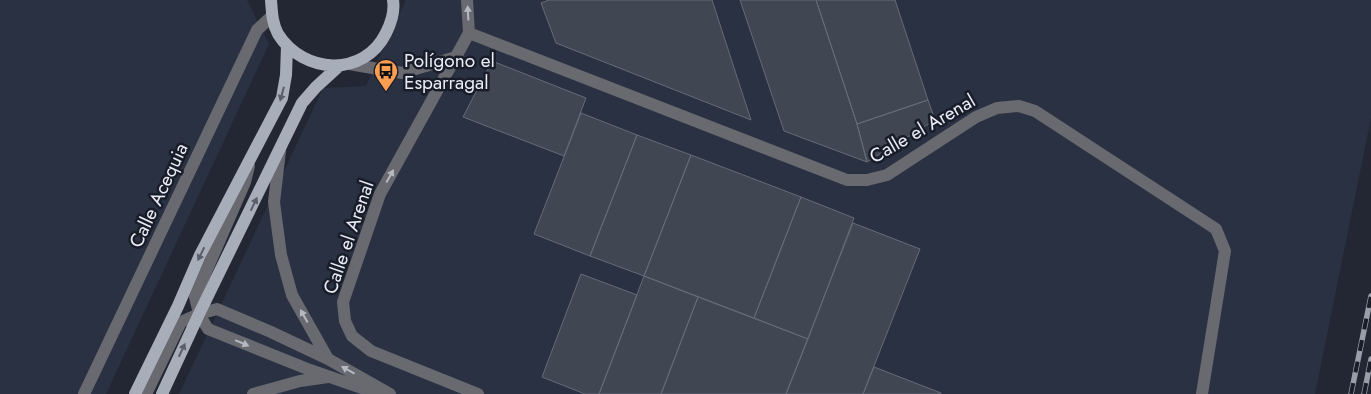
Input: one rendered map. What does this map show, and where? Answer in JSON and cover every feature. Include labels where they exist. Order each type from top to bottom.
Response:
[{"type":"main road","points":[[271,0],[272,16],[277,32],[287,46],[302,58],[320,65],[344,65]]},
{"type":"main road","points":[[162,394],[302,103],[316,87],[344,65],[367,55],[382,41],[391,23],[394,0]]},
{"type":"main road","points":[[135,394],[178,306],[200,255],[282,98],[286,75],[287,46]]},
{"type":"street","points":[[467,0],[469,33]]},
{"type":"street","name":"Calle Acequia","points":[[84,394],[257,30],[272,16]]},
{"type":"street","name":"Calle el Arenal","points":[[478,394],[371,351],[352,336],[345,321],[343,302],[380,194],[469,33],[847,180],[866,180],[887,175],[976,116],[997,108],[1019,106],[1035,111],[1216,229],[1226,251],[1202,394]]},
{"type":"street","points":[[344,65],[402,73],[456,57]]},
{"type":"street","points":[[280,149],[274,202],[281,254],[292,295],[328,359]]},
{"type":"street","points":[[251,156],[245,182],[195,297],[199,314],[208,329],[258,350],[379,394]]},
{"type":"street","points":[[146,394],[180,322],[217,309],[328,359],[390,394]]},
{"type":"street","points":[[253,394],[300,381],[330,377]]},
{"type":"shaded area","points":[[0,0],[247,0],[269,44],[106,394],[0,394]]},
{"type":"shaded area","points":[[406,0],[1371,0],[1371,118],[1315,394],[179,394],[323,88],[366,86]]},
{"type":"building","points":[[549,0],[712,0],[751,120],[556,43],[541,3]]},
{"type":"building","points":[[740,0],[816,0],[857,124],[867,162],[784,131]]},
{"type":"building","points":[[816,0],[895,0],[928,100],[857,124]]},
{"type":"building","points":[[492,61],[586,98],[564,156],[463,117]]},
{"type":"building","points":[[928,100],[935,120],[867,162],[857,124]]},
{"type":"building","points":[[581,113],[637,135],[590,256],[534,234]]},
{"type":"building","points":[[637,135],[691,155],[644,276],[590,256]]},
{"type":"building","points":[[691,155],[801,197],[754,318],[644,276]]},
{"type":"building","points":[[801,197],[854,218],[808,339],[754,318]]},
{"type":"building","points":[[853,223],[920,249],[863,394],[786,394]]},
{"type":"building","points":[[581,274],[637,295],[599,394],[585,394],[542,377]]},
{"type":"building","points":[[644,276],[698,297],[661,394],[599,394]]},
{"type":"building","points":[[698,297],[808,339],[786,394],[661,394]]},
{"type":"building","points":[[874,367],[941,393],[941,394],[863,394]]},
{"type":"railway","points":[[1351,394],[1371,296]]},
{"type":"railway","points":[[1364,394],[1371,359]]},
{"type":"place","name":"Polígono el Esparragal","points":[[386,92]]}]
